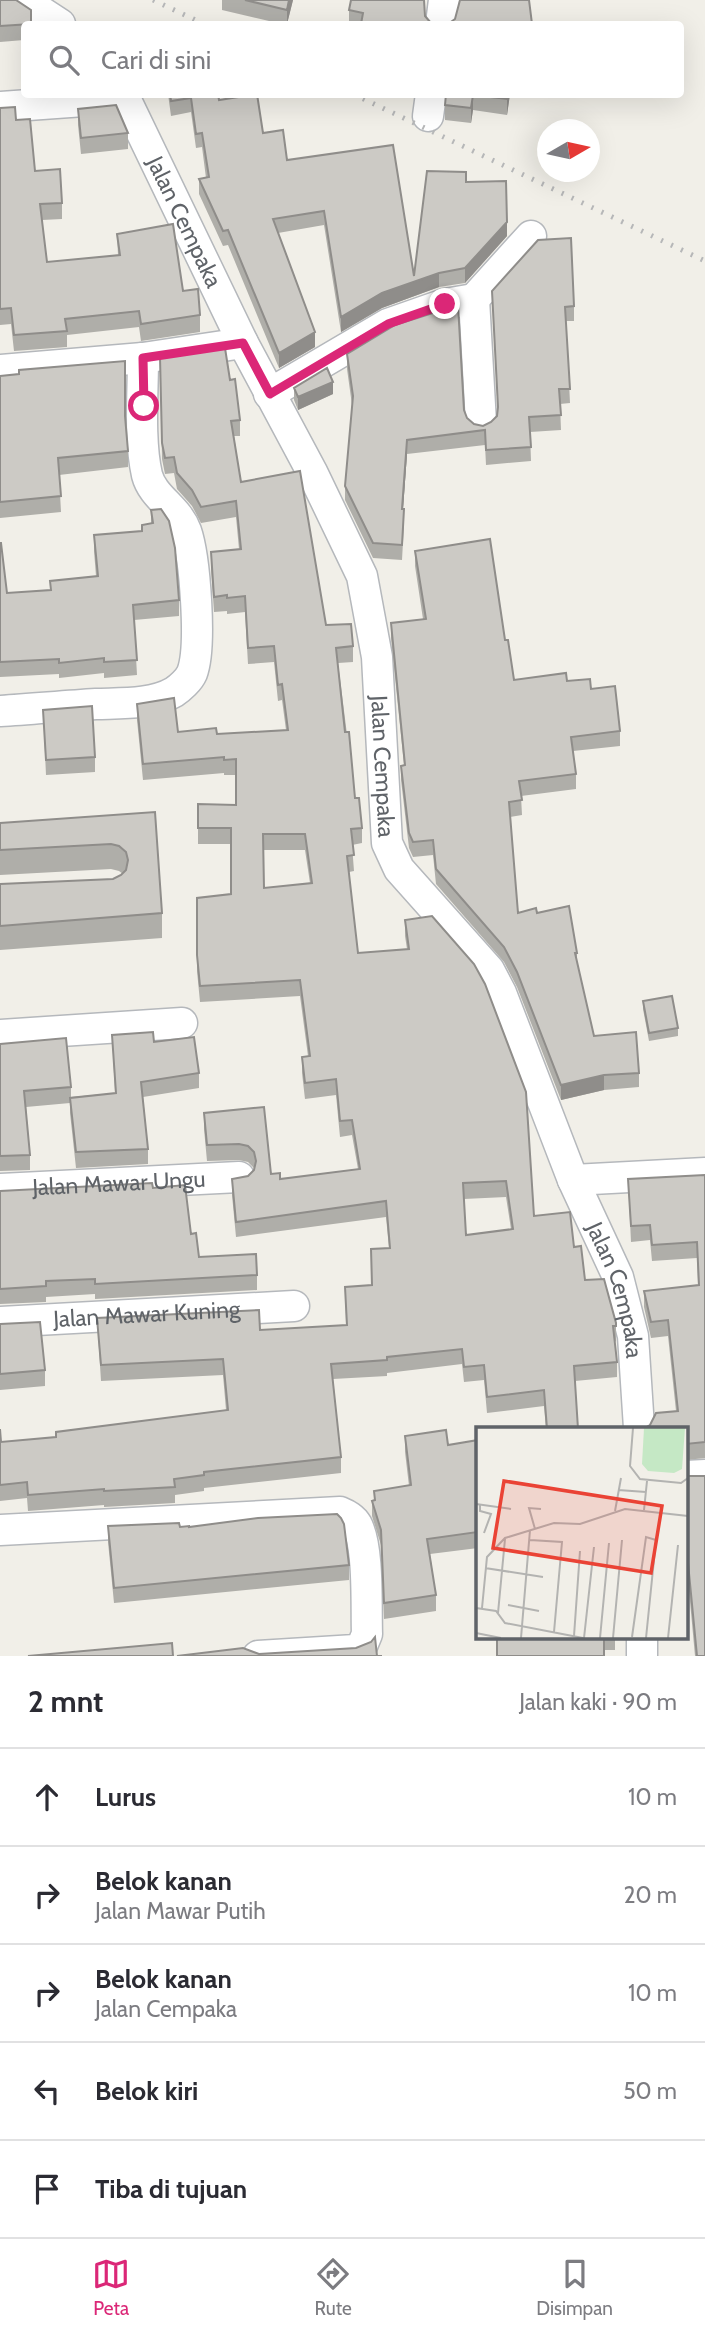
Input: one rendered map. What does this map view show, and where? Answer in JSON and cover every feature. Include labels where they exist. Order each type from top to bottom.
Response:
[{"type":"street","points":[[23,0],[55,21]]},
{"type":"street","points":[[441,21],[444,0]]},
{"type":"street","points":[[0,107],[101,98]]},
{"type":"street","name":"Jalan Cempaka","points":[[125,98],[243,343],[312,472],[362,576],[377,657],[387,844],[399,869],[489,970],[501,993],[573,1180],[618,1277],[633,1336],[639,1427]]},
{"type":"street","points":[[270,394],[388,324],[445,304],[474,299],[531,236]]},
{"type":"street","points":[[474,299],[481,423]]},
{"type":"street","points":[[0,370],[143,358],[243,343]]},
{"type":"street","points":[[0,711],[148,701],[173,692],[191,677],[195,664],[197,617],[190,546],[186,529],[151,486],[147,474],[144,454],[143,358]]},
{"type":"street","points":[[0,1035],[182,1023]]},
{"type":"street","points":[[573,1180],[705,1173]]},
{"type":"street","name":"Jalan Mawar Ungu","points":[[0,1189],[239,1177]]},
{"type":"street","name":"Jalan Mawar Kuning","points":[[0,1322],[294,1306]]},
{"type":"street","points":[[0,1530],[340,1512],[348,1515],[357,1524],[363,1543],[367,1634],[365,1641],[355,1650],[258,1656]]},
{"type":"street","points":[[642,1638],[642,1656]]},
{"type":"building","points":[[0,0],[16,0],[31,10],[31,21],[0,26]]},
{"type":"building","points":[[245,0],[289,0],[287,10]]},
{"type":"building","points":[[351,0],[424,0],[425,16],[429,21],[362,21],[363,13],[349,10]]},
{"type":"building","points":[[460,0],[529,0],[532,21],[452,21]]},
{"type":"building","points":[[171,98],[191,98],[171,101]]},
{"type":"building","points":[[191,98],[258,98],[263,133],[283,130],[287,160],[393,145],[414,276],[427,171],[466,172],[466,182],[506,181],[507,222],[465,268],[439,273],[382,293],[341,317],[324,211],[273,219],[315,332],[279,353],[228,230],[223,231],[199,179],[209,177],[202,133],[196,134]]},
{"type":"building","points":[[446,98],[473,98],[471,108],[445,105]]},
{"type":"building","points":[[116,105],[128,133],[81,138],[78,109]]},
{"type":"building","points":[[15,107],[16,120],[30,119],[35,171],[60,169],[62,203],[40,204],[47,262],[120,255],[117,234],[173,224],[183,291],[198,289],[200,315],[141,324],[139,311],[65,319],[67,331],[14,335],[11,308],[0,309],[0,108]]},
{"type":"building","points":[[571,238],[574,306],[565,307],[570,389],[559,389],[561,415],[529,417],[531,447],[486,450],[485,430],[407,440],[402,545],[373,543],[345,486],[353,396],[347,354],[395,325],[458,305],[464,410],[467,418],[474,424],[483,426],[491,422],[497,416],[498,407],[492,291],[538,240]]},
{"type":"building","points":[[225,348],[230,380],[235,379],[240,420],[231,421],[241,482],[300,471],[326,625],[351,624],[353,646],[336,648],[345,732],[349,732],[355,798],[359,798],[362,828],[351,829],[354,855],[347,856],[358,953],[409,949],[405,920],[432,916],[474,964],[485,984],[526,1092],[534,1216],[570,1212],[574,1247],[581,1246],[585,1280],[604,1279],[616,1323],[616,1326],[613,1326],[617,1362],[574,1366],[578,1427],[547,1427],[544,1390],[487,1397],[484,1365],[464,1367],[462,1349],[387,1357],[387,1360],[331,1364],[341,1457],[204,1472],[204,1475],[174,1479],[175,1487],[28,1495],[27,1482],[0,1485],[0,1429],[1,1442],[56,1437],[56,1432],[228,1410],[223,1359],[101,1365],[97,1318],[259,1310],[260,1330],[347,1325],[345,1287],[372,1285],[371,1249],[390,1248],[386,1201],[236,1222],[232,1179],[248,1176],[254,1170],[254,1152],[248,1146],[239,1144],[207,1145],[204,1113],[264,1107],[271,1174],[280,1173],[280,1179],[360,1169],[352,1120],[340,1121],[336,1079],[305,1083],[302,1057],[310,1056],[300,980],[200,986],[197,898],[231,894],[231,828],[198,828],[198,804],[236,805],[236,759],[224,760],[224,757],[143,764],[137,704],[174,698],[178,732],[216,728],[217,734],[288,730],[282,684],[278,685],[274,646],[248,648],[245,596],[214,597],[211,552],[241,549],[236,501],[201,507],[192,490],[177,473],[174,457],[165,458],[162,443],[160,357]],"holes":[[[263,834],[305,834],[312,883],[264,888]],[[506,1181],[513,1229],[466,1235],[463,1183]]]},
{"type":"building","points":[[125,361],[128,451],[58,458],[61,496],[0,502],[0,376],[19,374],[19,370]]},
{"type":"building","points":[[327,368],[333,382],[298,397],[294,388]]},
{"type":"building","points":[[161,509],[169,521],[175,548],[179,600],[133,605],[137,660],[104,662],[104,658],[59,663],[59,659],[0,662],[0,543],[7,593],[51,590],[50,581],[98,576],[94,535],[142,531],[142,525],[153,523],[151,510]]},
{"type":"building","points":[[490,539],[505,640],[508,640],[514,680],[566,673],[567,681],[590,679],[591,689],[615,686],[620,731],[571,737],[576,774],[519,781],[522,800],[509,802],[518,913],[536,908],[537,913],[569,906],[575,953],[594,1036],[636,1032],[639,1073],[604,1075],[561,1085],[517,972],[504,947],[436,869],[433,840],[413,842],[409,833],[401,766],[405,765],[391,623],[426,619],[415,551]]},
{"type":"building","points":[[92,706],[95,757],[46,760],[43,710]]},
{"type":"building","points":[[155,812],[162,913],[0,926],[0,884],[113,879],[126,870],[128,860],[126,852],[111,844],[0,850],[0,823]]},
{"type":"building","points":[[672,996],[678,1028],[649,1033],[643,1001]]},
{"type":"building","points":[[153,1032],[154,1042],[194,1037],[199,1073],[141,1082],[148,1149],[76,1152],[70,1098],[116,1093],[112,1035]]},
{"type":"building","points":[[66,1038],[71,1087],[24,1091],[30,1155],[0,1156],[0,1044]]},
{"type":"building","points":[[705,1175],[705,1442],[688,1444],[688,1427],[646,1427],[656,1413],[678,1411],[668,1320],[651,1322],[644,1291],[699,1285],[697,1242],[652,1245],[650,1225],[631,1226],[628,1179]]},
{"type":"building","points":[[152,1183],[153,1188],[185,1185],[191,1234],[196,1233],[199,1257],[256,1254],[257,1275],[95,1284],[95,1279],[46,1281],[46,1286],[0,1289],[0,1191]]},
{"type":"building","points":[[40,1322],[45,1370],[0,1374],[0,1324]]},
{"type":"building","points":[[446,1430],[448,1445],[476,1440],[476,1532],[427,1539],[436,1595],[384,1603],[381,1530],[372,1501],[375,1500],[374,1491],[411,1485],[405,1436]]},
{"type":"building","points":[[688,1476],[705,1476],[705,1656],[697,1656],[688,1563]]},
{"type":"building","points":[[337,1514],[344,1524],[349,1565],[114,1588],[108,1526],[179,1523],[180,1527],[189,1527],[258,1518]]},
{"type":"building","points":[[375,1637],[377,1656],[177,1656],[243,1648],[259,1654],[356,1648],[371,1642]]},
{"type":"building","points":[[497,1638],[604,1638],[604,1656],[497,1656]]},
{"type":"building","points":[[172,1643],[173,1656],[28,1656]]},
{"type":"railway","points":[[153,0],[198,21]]},
{"type":"railway","points":[[361,98],[705,261]]},
{"type":"route","points":[[144,406],[143,358],[243,343],[270,394],[388,324],[445,304]]}]
